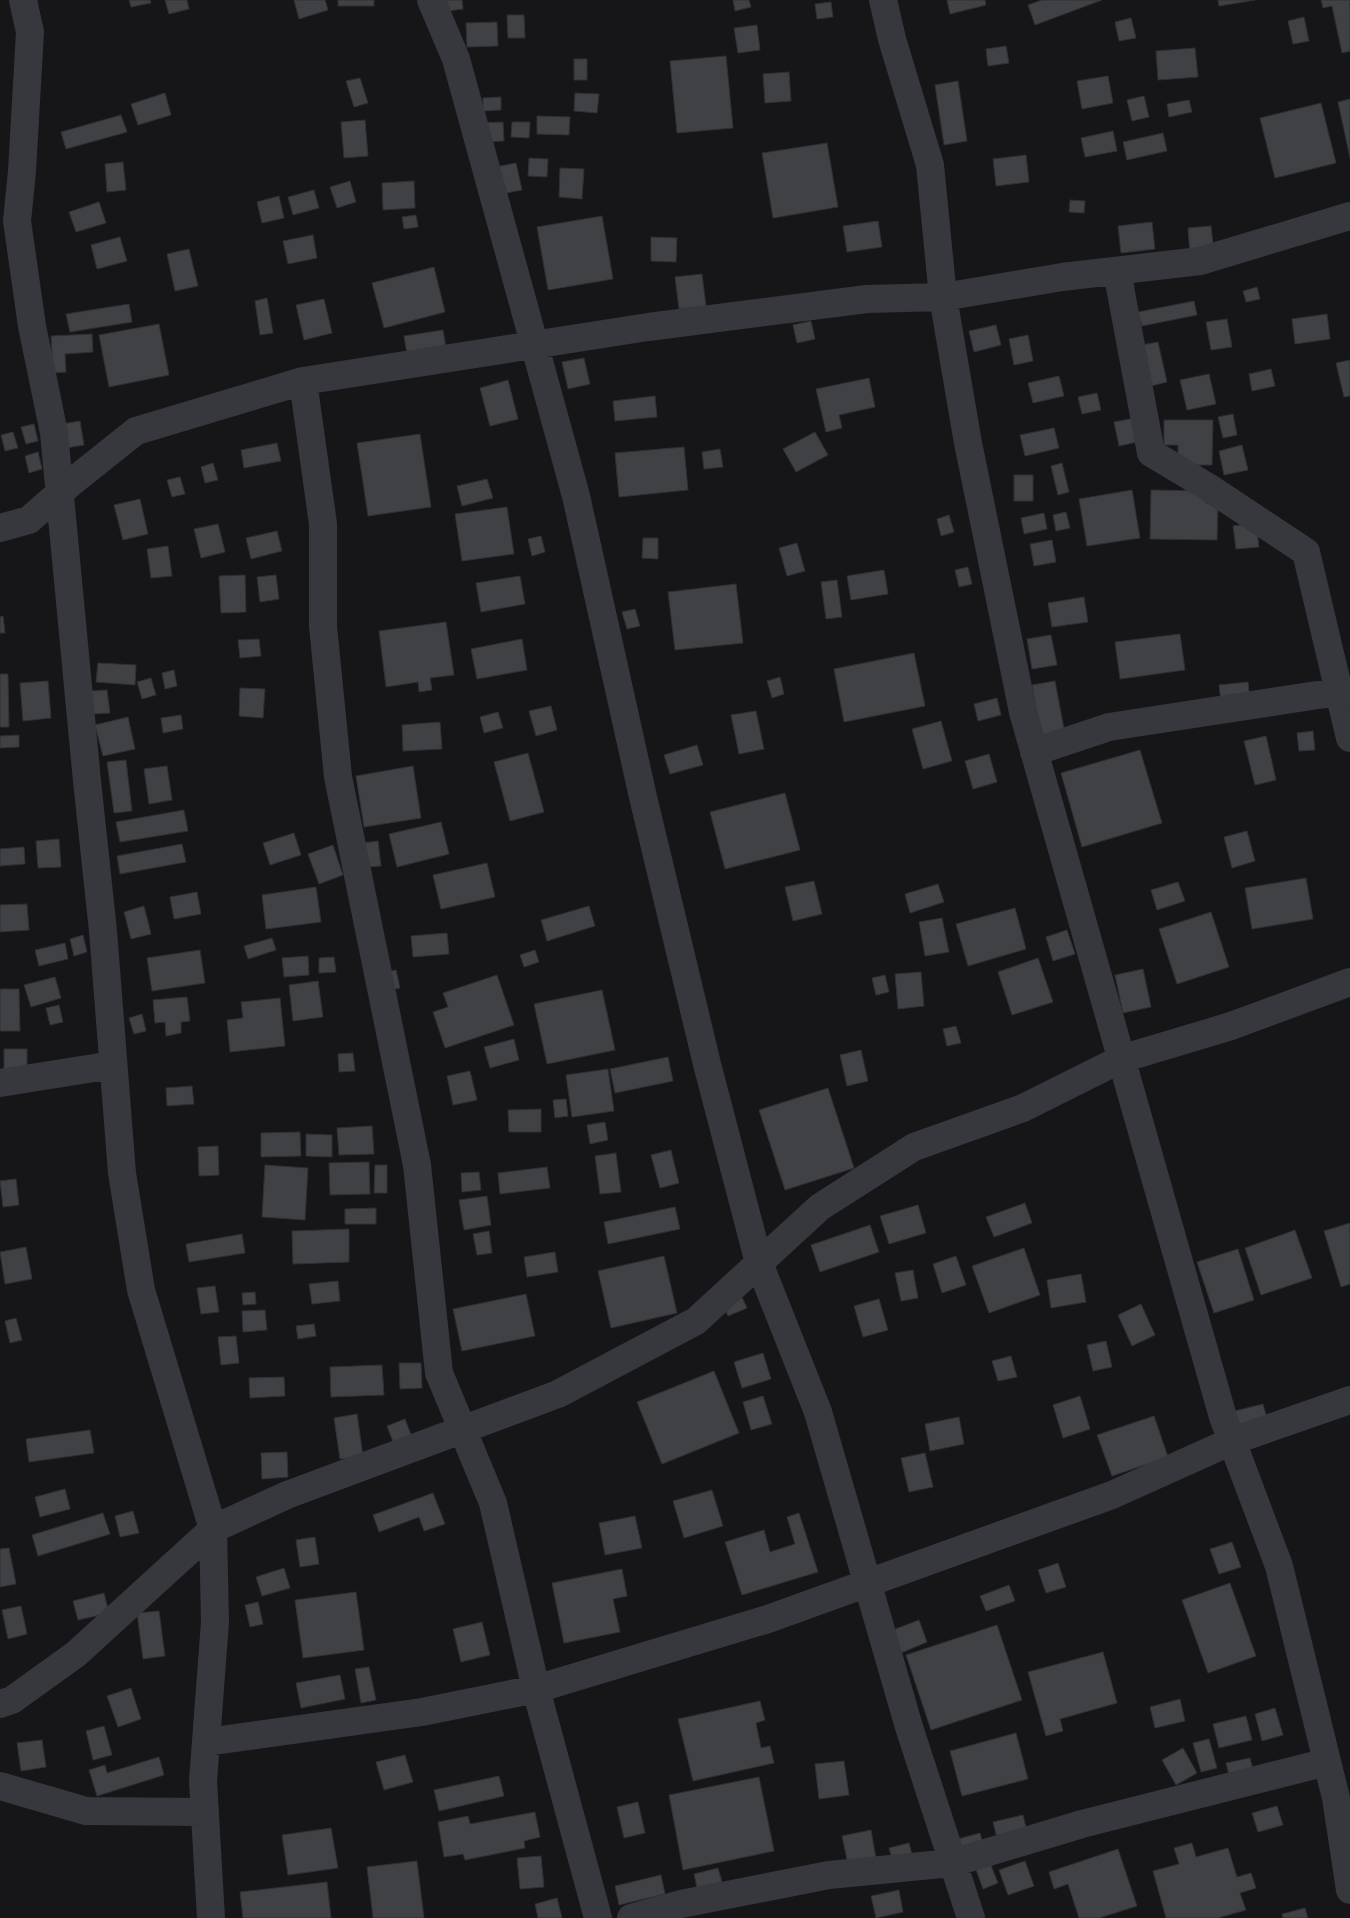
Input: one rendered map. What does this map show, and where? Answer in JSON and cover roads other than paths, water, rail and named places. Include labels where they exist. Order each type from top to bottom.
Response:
[{"type":"street","points":[[23,0],[30,32],[11,173],[32,326],[54,433],[86,771],[104,931],[122,1173],[142,1290],[212,1529],[215,1622],[204,1781],[211,1918]]},
{"type":"street","points":[[431,0],[456,59],[536,344],[576,496],[643,797],[700,1036],[759,1263],[818,1412],[952,1863],[971,1918]]},
{"type":"street","points":[[883,0],[892,39],[930,165],[943,297],[970,452],[1023,712],[1223,1416],[1279,1566],[1336,1798],[1350,1890]]},
{"type":"street","points":[[0,528],[29,520],[60,492],[136,431],[303,381],[648,327],[867,299],[943,297],[1117,271],[1200,261],[1350,216]]},
{"type":"street","points":[[1117,271],[1151,453],[1208,487],[1306,552],[1344,692],[1350,738]]},
{"type":"street","points":[[303,381],[323,524],[323,626],[338,777],[417,1165],[439,1373],[493,1503],[536,1689],[598,1918]]},
{"type":"street","points":[[1034,752],[1109,727],[1344,692]]},
{"type":"street","points":[[0,1704],[12,1700],[76,1654],[212,1529],[287,1495],[558,1394],[696,1321],[820,1207],[914,1147],[1023,1108],[1121,1059],[1231,1026],[1350,982]]},
{"type":"street","points":[[0,1082],[113,1065]]},
{"type":"street","points":[[206,1742],[422,1712],[536,1689],[768,1619],[1112,1495],[1232,1441],[1350,1400]]},
{"type":"street","points":[[631,1918],[681,1904],[828,1875],[952,1863],[1082,1824],[1327,1762]]},
{"type":"street","points":[[0,1786],[86,1811],[205,1812]]}]
